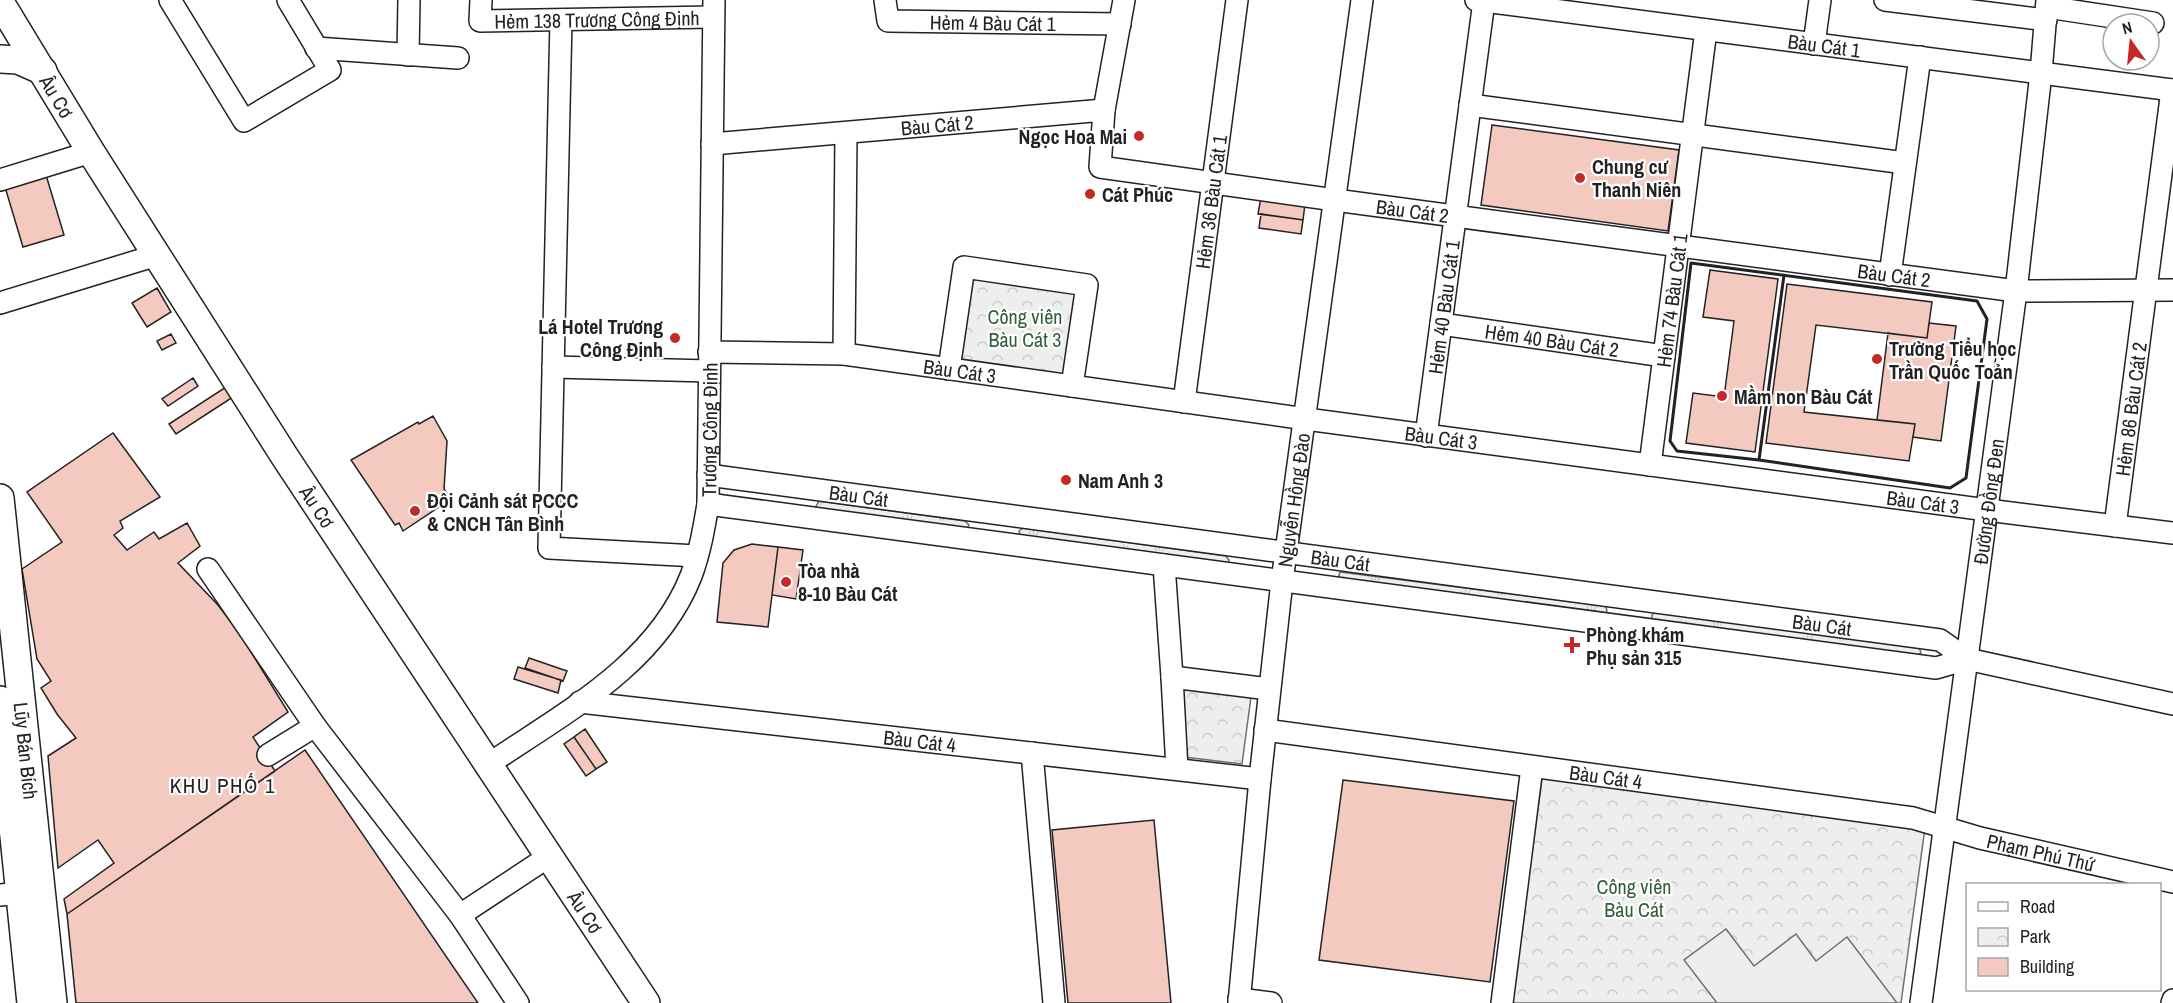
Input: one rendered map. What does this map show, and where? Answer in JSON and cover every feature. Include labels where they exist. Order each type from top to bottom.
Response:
[{"type":"main road","name":"Âu Cơ","points":[[0,2],[285,457],[646,1003]]},
{"type":"main road","points":[[0,59],[18,60],[43,71]]},
{"type":"main road","name":"Lũy Bán Bích","points":[[0,498],[10,750],[10,894],[32,1003]]},
{"type":"main road","name":"Lũy Bán Bích","points":[[0,700],[53,1003]]},
{"type":"street","points":[[170,0],[244,121],[330,70],[288,0]]},
{"type":"street","points":[[408,0],[408,55]]},
{"type":"street","name":"Hẻm 138 Trương Công Định","points":[[481,0],[480,21],[561,20],[714,9]]},
{"type":"street","name":"Hẻm 4 Bàu Cát 1","points":[[885,0],[888,21],[1120,24]]},
{"type":"street","points":[[1104,110],[1124,0]]},
{"type":"street","name":"Hẻm 36 Bàu Cát 1","points":[[1184,402],[1237,0]]},
{"type":"street","name":"Nguyễn Hồng Đào","points":[[1239,1001],[1269,689],[1282,581],[1362,0]]},
{"type":"street","points":[[1814,44],[1820,0]]},
{"type":"street","points":[[1886,0],[2046,9],[2101,16]]},
{"type":"street","name":"Bàu Cát 1","points":[[1480,1],[2173,90]]},
{"type":"street","name":"Hẻm 40 Bàu Cát 1","points":[[1426,436],[1470,105],[1480,1]]},
{"type":"street","name":"Trương Công Định","points":[[489,764],[611,679],[649,643],[662,628],[683,593],[698,556],[708,504],[714,9]]},
{"type":"street","name":"Đường Đồng Đen","points":[[1922,1003],[2016,291],[2046,9]]},
{"type":"street","points":[[561,20],[549,548],[698,556]]},
{"type":"street","name":"Hẻm 74 Bàu Cát 1","points":[[1650,465],[1706,30]]},
{"type":"street","points":[[316,48],[458,58]]},
{"type":"street","points":[[1890,275],[1920,57]]},
{"type":"street","name":"Hẻm 86 Bàu Cát 2","points":[[2115,526],[2173,90]]},
{"type":"street","points":[[1470,105],[1905,163]]},
{"type":"street","name":"Bàu Cát 2","points":[[712,144],[1104,110],[1100,167],[2016,291],[2173,290]]},
{"type":"street","points":[[843,354],[846,133]]},
{"type":"street","points":[[0,180],[92,152]]},
{"type":"street","points":[[0,303],[157,255]]},
{"type":"street","points":[[949,369],[964,267],[1087,285],[1072,386]]},
{"type":"street","name":"Hẻm 40 Bàu Cát 2","points":[[1441,324],[1664,356]]},
{"type":"street","name":"Bàu Cát 3","points":[[553,367],[843,354],[1426,436],[2173,533]]},
{"type":"street","name":"Bàu Cát","points":[[708,475],[1940,640],[1968,659],[2173,704]]},
{"type":"street","name":"Bàu Cát","points":[[708,504],[1935,668],[1968,659]]},
{"type":"street","points":[[996,543],[1000,514]]},
{"type":"street","points":[[1164,565],[1177,769]]},
{"type":"street","points":[[208,569],[315,726],[460,915],[518,1003]]},
{"type":"street","points":[[1630,627],[1633,599]]},
{"type":"street","points":[[1172,677],[1269,689]]},
{"type":"street","name":"Bàu Cát 4","points":[[580,702],[1260,779]]},
{"type":"street","points":[[268,755],[315,726]]},
{"type":"street","name":"Bàu Cát 4","points":[[1265,730],[1913,818],[1945,828]]},
{"type":"street","points":[[1032,753],[1054,1003]]},
{"type":"street","points":[[1502,1003],[1532,766]]},
{"type":"street","name":"Phạm Phú Thứ","points":[[1945,828],[2173,882]]},
{"type":"street","points":[[460,915],[548,857]]},
{"type":"street","points":[[1239,1001],[1271,1003]]},
{"type":"green space","name":"Công viên Bàu Cát 3","points":[[969,274],[1082,290],[1068,379],[955,362]]},
{"type":"green space","points":[[819,501],[965,521],[969,525],[967,529],[817,509]]},
{"type":"green space","points":[[1023,528],[1226,556],[1229,560],[1228,564],[1020,536],[1019,531]]},
{"type":"green space","points":[[1340,572],[1605,606],[1607,610],[1606,613],[1338,578]]},
{"type":"green space","points":[[1655,612],[1919,647],[1921,653],[1917,655],[1654,621],[1652,615]]},
{"type":"green space","points":[[1179,689],[1251,697],[1242,764],[1184,757]]},
{"type":"green space","name":"Công viên Bàu Cát","points":[[1542,778],[1925,828],[1901,1003],[1511,1003]]},
{"type":"green space","points":[[1726,929],[1754,966],[1796,934],[1816,961],[1847,937],[1897,1003],[1717,1003],[1684,960]]},
{"type":"building","name":"Chung cư Thanh Niên","points":[[1492,125],[1679,150],[1668,231],[1481,205]]},
{"type":"building","points":[[46,175],[64,235],[23,247],[5,187]]},
{"type":"building","points":[[1261,197],[1305,204],[1303,220],[1258,214]]},
{"type":"building","points":[[1261,214],[1303,220],[1301,234],[1259,228]]},
{"type":"building","points":[[1710,270],[1778,279],[1755,452],[1686,443],[1693,393],[1724,397],[1734,321],[1703,317]]},
{"type":"building","points":[[1787,284],[1932,302],[1927,338],[1816,325],[1804,412],[1915,424],[1909,461],[1766,443]]},
{"type":"building","points":[[157,288],[171,312],[147,327],[132,303]]},
{"type":"building","points":[[1929,323],[1956,326],[1941,441],[1913,437],[1915,424],[1877,420],[1888,333],[1927,338]]},
{"type":"building","points":[[171,334],[176,343],[162,350],[157,341]]},
{"type":"building","points":[[193,378],[198,386],[168,406],[162,399]]},
{"type":"building","points":[[226,387],[233,397],[176,434],[169,424]]},
{"type":"building","points":[[433,416],[447,441],[444,489],[451,499],[403,531],[399,523],[395,525],[351,460],[418,422],[419,424]]},
{"type":"building","points":[[113,433],[160,497],[120,521],[123,528],[114,535],[127,550],[154,532],[159,539],[187,523],[200,546],[178,563],[218,605],[240,634],[288,712],[253,737],[275,771],[67,914],[64,899],[114,863],[98,840],[58,868],[48,756],[76,738],[57,714],[41,688],[51,681],[37,659],[22,569],[62,542],[27,492]]},
{"type":"building","points":[[752,544],[778,547],[768,627],[717,622],[723,563],[734,550]]},
{"type":"building","name":"Tòa nhà 8-10 Bàu Cát","points":[[778,547],[803,550],[796,599],[772,595]]},
{"type":"building","points":[[529,658],[567,671],[563,681],[525,668]]},
{"type":"building","points":[[518,667],[561,680],[558,693],[514,679]]},
{"type":"building","points":[[585,729],[607,762],[596,769],[574,737]]},
{"type":"building","points":[[574,737],[596,769],[586,776],[564,744]]},
{"type":"building","points":[[305,750],[478,1003],[76,1003],[67,914]]},
{"type":"building","points":[[1343,780],[1514,801],[1490,982],[1319,960]]},
{"type":"building","points":[[1154,820],[1171,1003],[1068,1003],[1052,830]]},
{"type":"wall","points":[[1691,263],[1977,301],[1987,319],[1966,478],[1950,488],[1759,460],[1677,451],[1670,441],[1691,263]]},
{"type":"wall","points":[[1759,460],[1784,275]]},
{"type":"place","name":"Ngọc Hoa Mai","points":[[1139,136]]},
{"type":"place","name":"Chung cư Thanh Niên","points":[[1580,178]]},
{"type":"place","name":"Cát Phúc","points":[[1090,194]]},
{"type":"place","name":"Lá Hotel Trương Công Định","points":[[675,338]]},
{"type":"place","name":"Trường Tiểu học Trần Quốc Toản","points":[[1877,359]]},
{"type":"place","name":"Mầm non Bàu Cát","points":[[1722,396]]},
{"type":"place","name":"Nam Anh 3","points":[[1066,480]]},
{"type":"place","name":"Đội Cảnh sát PCCC & CNCH Tân Bình","points":[[415,511]]},
{"type":"place","name":"Tòa nhà 8-10 Bàu Cát","points":[[786,582]]},
{"type":"place","name":"Phòng khám Phụ sản 315","points":[[1572,645]]},
{"type":"district","name":"KHU PHỐ 1","points":[[223,785]]}]
